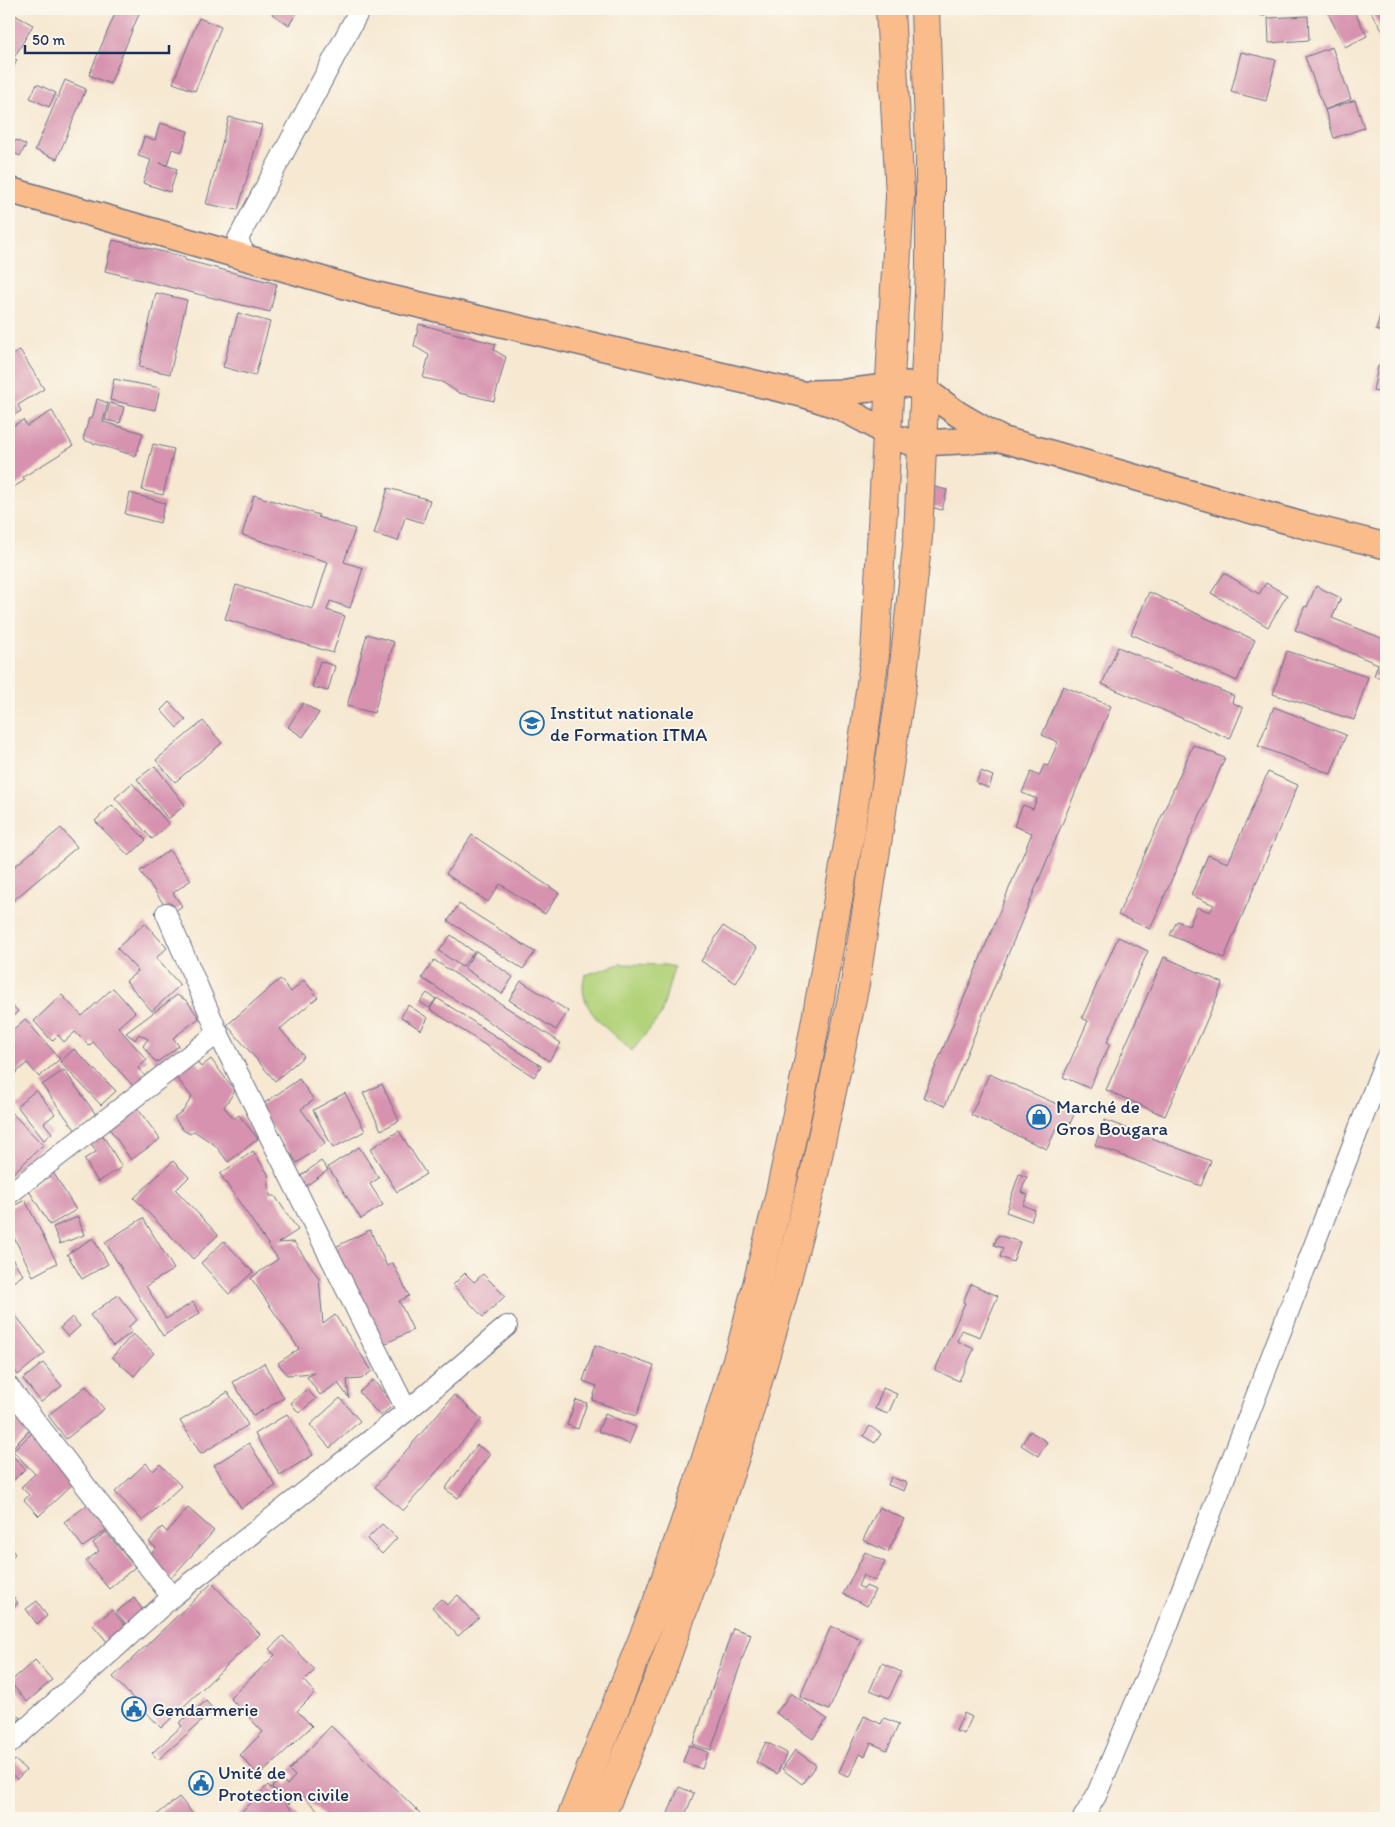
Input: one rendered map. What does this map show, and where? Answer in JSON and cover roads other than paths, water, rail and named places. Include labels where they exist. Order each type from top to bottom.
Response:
[{"type":"highway","points":[[571,1818],[653,1611],[696,1490],[742,1344],[780,1193],[808,1063],[850,834],[875,655],[900,196],[890,9]]},
{"type":"highway","points":[[600,1818],[659,1678],[744,1429],[782,1298],[813,1179],[855,984],[902,684],[918,537],[930,269],[930,156],[925,9]]},
{"type":"main road","points":[[9,190],[373,294],[802,394],[838,406],[872,424],[887,435],[904,441],[921,443],[1001,438]]},
{"type":"main road","points":[[802,394],[846,392],[908,384],[925,390],[958,414],[1001,438],[1302,525],[1386,546]]},
{"type":"street","points":[[246,258],[238,238],[360,9]]},
{"type":"street","points":[[166,913],[218,1033],[407,1411]]},
{"type":"street","points":[[9,1194],[218,1033]]},
{"type":"street","points":[[1083,1818],[1096,1796],[1168,1625],[1386,1058]]},
{"type":"street","points":[[9,1744],[172,1597],[407,1411],[507,1326]]},
{"type":"street","points":[[9,1387],[172,1597]]},
{"type":"place","name":"Institut nationale de Formation ITMA","points":[[532,723]]},
{"type":"place","name":"Marché de Gros Bougara","points":[[1039,1117]]},
{"type":"place","name":"Gendarmerie","points":[[134,1709]]},
{"type":"place","name":"Unité de Protection civile","points":[[201,1783]]}]
